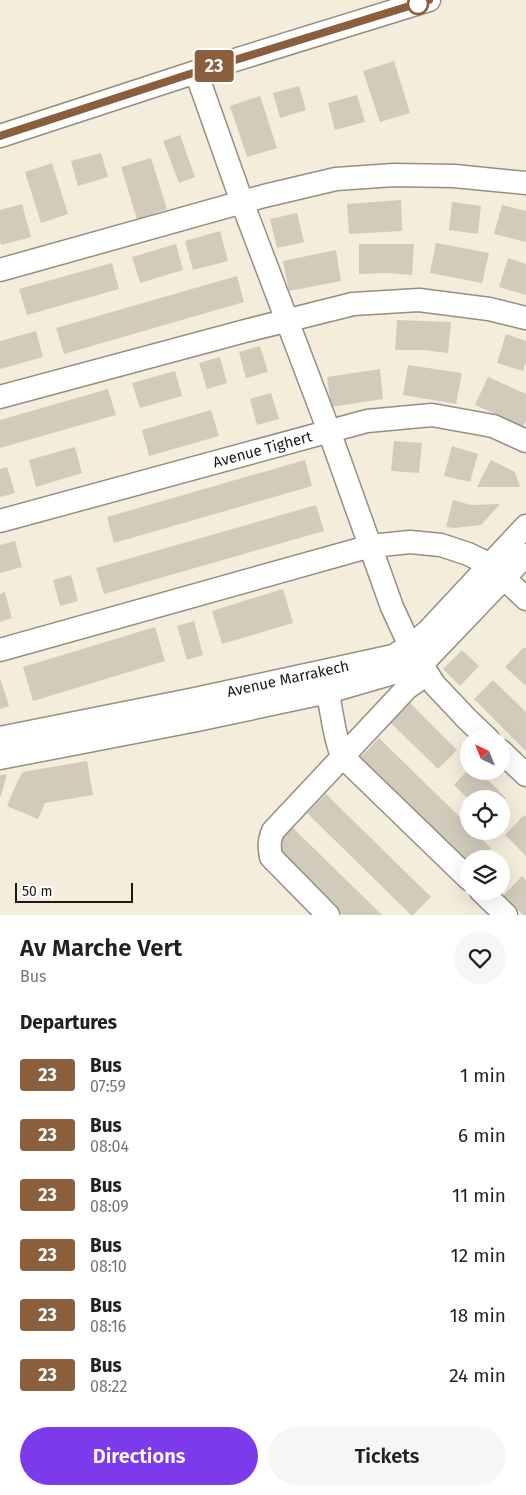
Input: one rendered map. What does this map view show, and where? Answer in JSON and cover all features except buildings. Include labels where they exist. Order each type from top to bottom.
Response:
[{"type":"street","points":[[0,136],[413,2]]},
{"type":"street","points":[[196,72],[242,202],[392,607],[419,662],[434,684],[479,730]]},
{"type":"street","points":[[0,270],[264,196],[336,179],[394,175],[454,176],[526,183]]},
{"type":"street","points":[[0,397],[353,304],[419,300],[489,309],[526,318]]},
{"type":"street","name":"Avenue Tighert","points":[[0,521],[367,421],[432,415],[494,426],[526,442]]},
{"type":"street","name":"Avenue Marrakech","points":[[0,738],[128,722],[196,710],[325,682],[398,673],[419,662],[497,571],[526,526]]},
{"type":"street","points":[[0,650],[371,546],[410,542],[440,545],[468,554],[497,571],[526,599]]},
{"type":"street","name":"Avenue Marrakech","points":[[497,571],[526,555]]},
{"type":"street","points":[[328,915],[271,857],[268,845],[273,831],[407,688],[419,662]]},
{"type":"street","points":[[325,682],[337,744],[342,756],[460,870]]},
{"type":"street","name":"Avenue Marrakech","points":[[0,758],[128,722]]},
{"type":"street","points":[[510,760],[526,775]]},
{"type":"street","points":[[491,900],[506,915]]},
{"type":"bus line","name":"23","points":[[0,136],[196,72],[429,0]]}]
